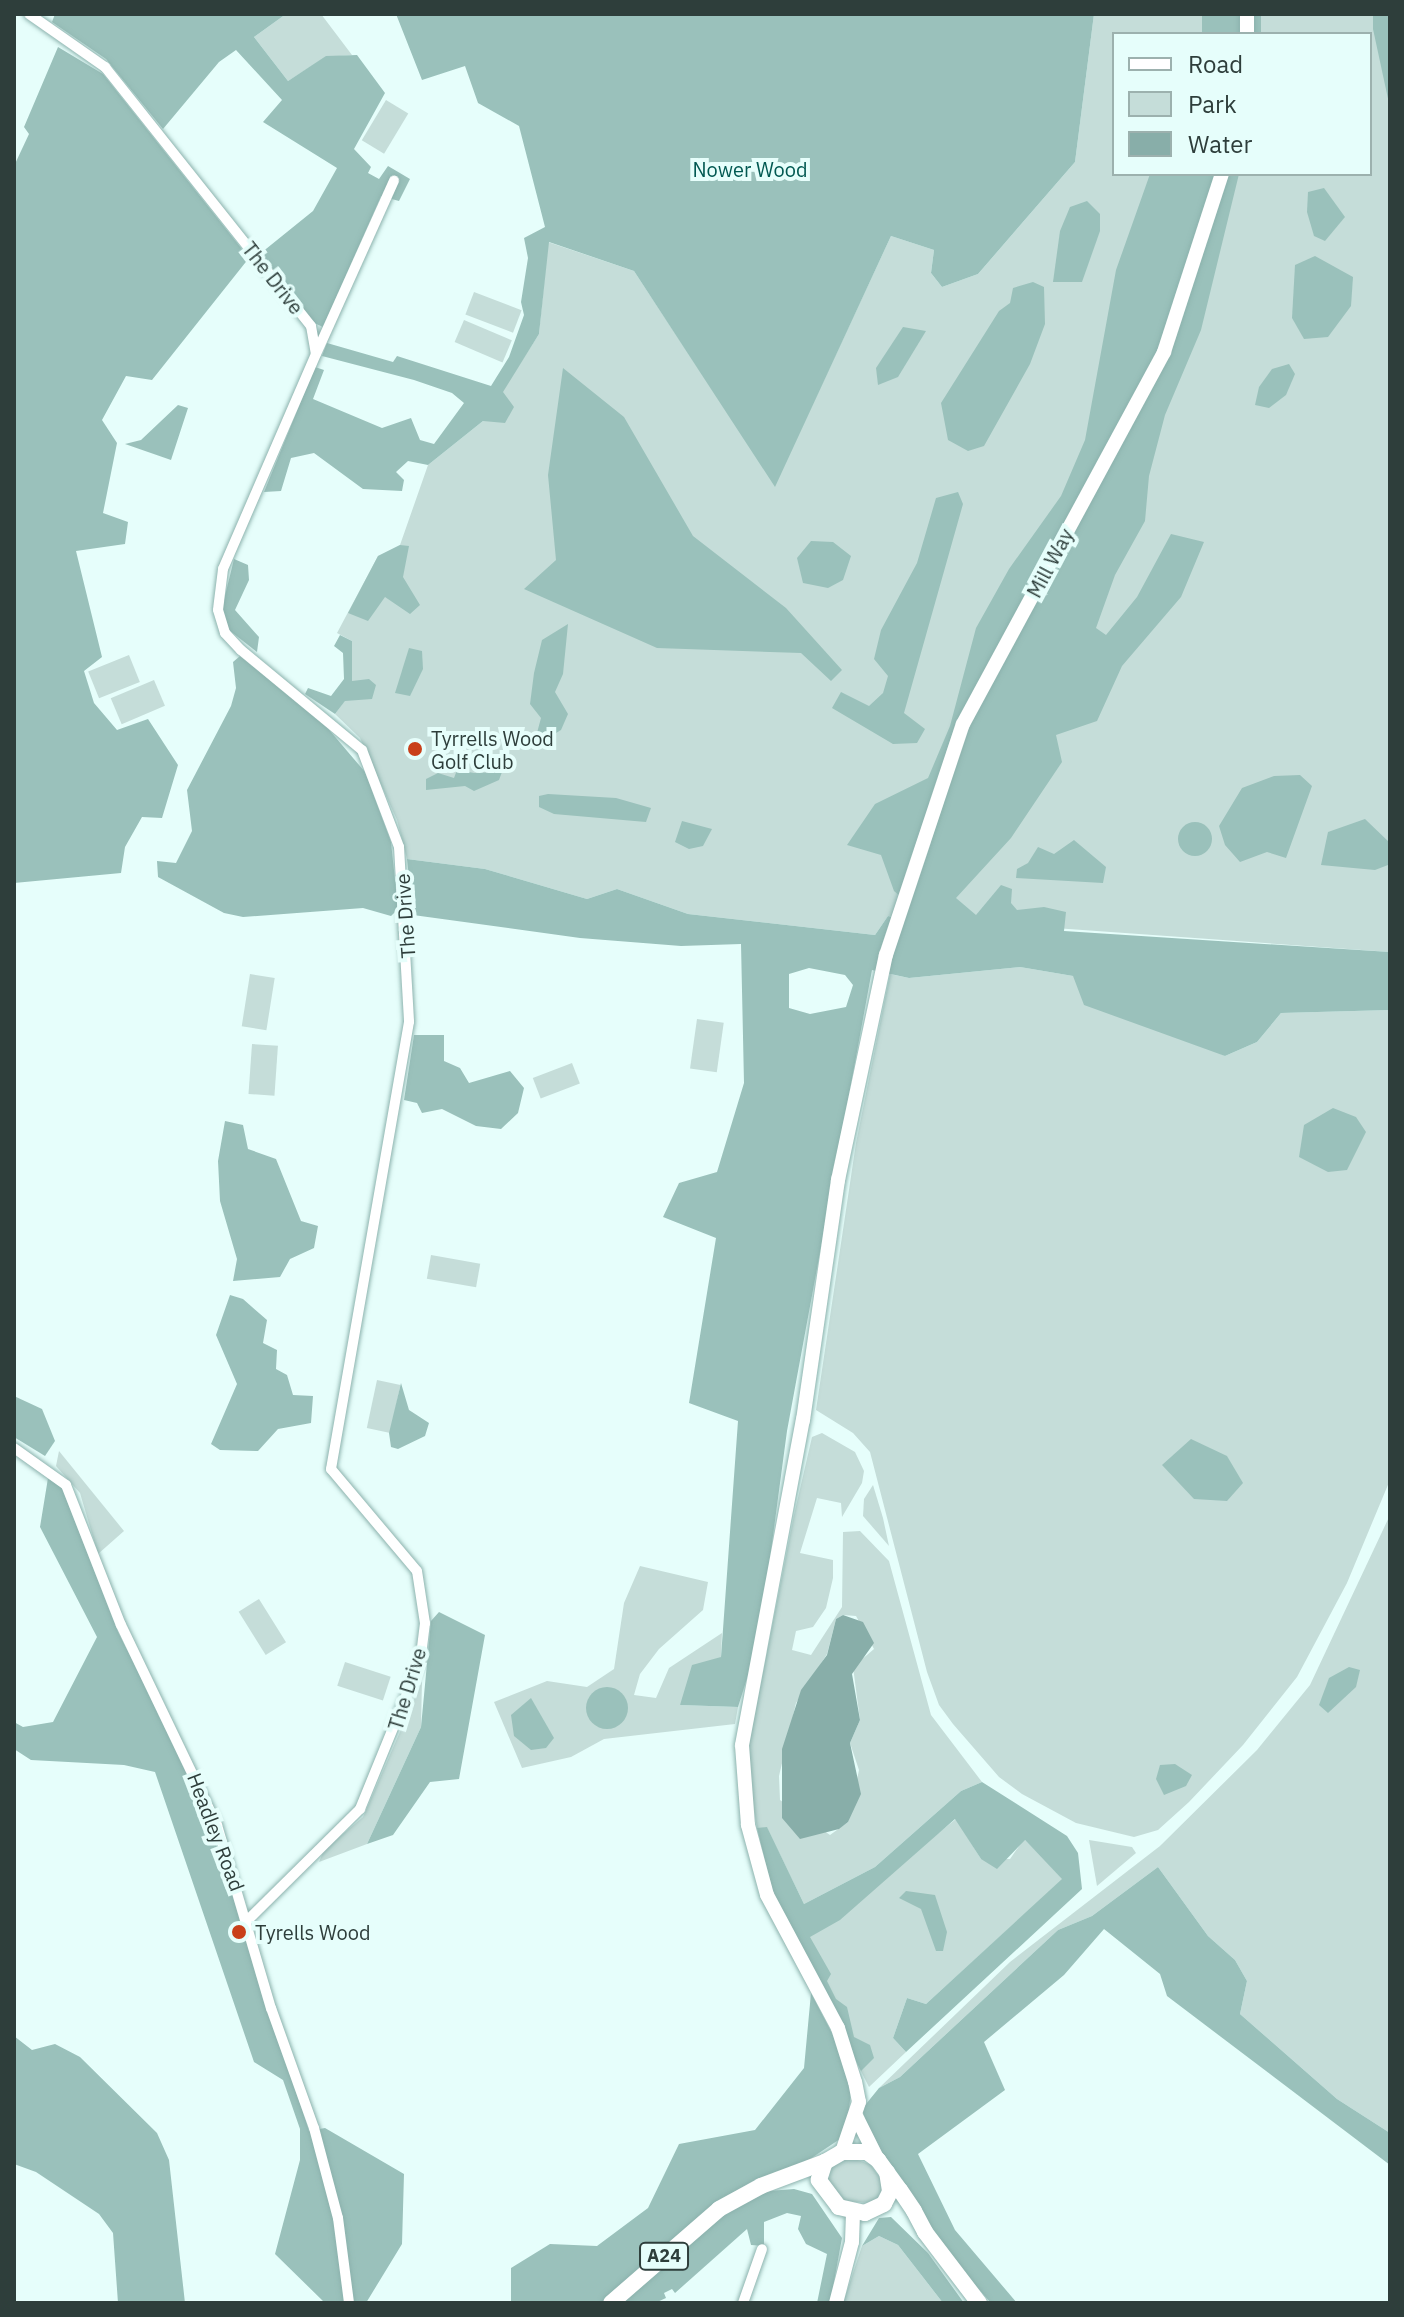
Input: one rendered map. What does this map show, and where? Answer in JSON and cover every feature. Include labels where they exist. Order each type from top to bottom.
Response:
[{"type":"highway","points":[[823,2191],[820,2171],[825,2162],[842,2152],[867,2152],[882,2166],[925,2232],[979,2303]]},
{"type":"highway","name":"A24","points":[[611,2303],[719,2209],[825,2162]]},
{"type":"highway","points":[[780,2180],[812,2184],[853,2213],[884,2204],[890,2192],[882,2166]]},
{"type":"highway","points":[[884,2204],[925,2232]]},
{"type":"main road","name":"Mill Way","points":[[856,2116],[855,2082],[838,2028],[779,1923],[755,1857],[742,1745],[800,1436],[838,1180],[886,955],[963,724],[1164,352],[1221,176]]},
{"type":"main road","points":[[842,2152],[856,2116]]},
{"type":"main road","points":[[856,2116],[882,2166]]},
{"type":"main road","points":[[836,2303],[852,2242],[853,2213]]},
{"type":"street","name":"The Drive","points":[[29,14],[113,78],[311,326],[316,354],[223,569],[218,610],[225,633],[241,650],[362,750],[399,847],[409,1022],[331,1469],[417,1571],[425,1623],[420,1662],[403,1714],[360,1809],[282,1883],[260,1914],[247,1921]]},
{"type":"street","points":[[316,354],[394,181]]},
{"type":"street","name":"Headley Road","points":[[14,1448],[66,1485],[82,1516],[121,1625],[217,1825],[338,2218],[349,2303]]},
{"type":"street","points":[[743,2303],[762,2249]]},
{"type":"green space","points":[[55,14],[286,14],[254,37],[288,81],[326,56],[357,55],[385,93],[354,149],[371,167],[368,173],[379,179],[388,166],[410,179],[399,201],[381,196],[323,327],[312,322],[261,253],[313,211],[337,168],[263,122],[282,100],[236,50],[219,62],[163,129],[106,59],[52,22]]},
{"type":"green space","points":[[286,14],[321,14],[352,55],[326,57],[288,81],[254,37]]},
{"type":"green space","name":"Nower Wood","points":[[396,14],[1094,14],[1075,162],[978,274],[942,287],[931,273],[934,250],[891,236],[775,487],[634,271],[549,242],[539,334],[503,392],[514,407],[505,423],[483,421],[428,465],[408,461],[396,472],[404,480],[402,491],[363,489],[314,453],[291,458],[281,491],[264,492],[315,367],[324,370],[313,399],[382,428],[411,418],[420,440],[434,444],[464,403],[452,393],[414,380],[322,356],[327,343],[393,362],[397,356],[491,386],[509,357],[524,315],[521,302],[528,258],[524,238],[545,227],[519,126],[478,103],[465,66],[422,80]]},
{"type":"green space","points":[[1094,14],[1390,14],[1390,952],[888,916],[875,935],[688,914],[617,889],[587,899],[485,869],[407,859],[397,820],[360,738],[335,714],[352,691],[352,641],[337,633],[378,556],[400,545],[428,465],[483,421],[539,334],[548,242],[634,271],[775,485],[891,236],[934,250],[931,273],[942,287],[978,274],[1075,162]]},
{"type":"green space","points":[[1202,14],[1261,14],[1261,32],[1202,32]]},
{"type":"green space","points":[[1373,14],[1390,14],[1390,108],[1373,29]]},
{"type":"green space","points":[[58,47],[103,74],[249,258],[152,380],[126,376],[102,420],[117,443],[103,513],[128,522],[125,544],[76,551],[102,657],[84,671],[94,703],[117,730],[148,719],[178,765],[162,818],[142,817],[125,847],[121,873],[14,883],[14,166],[29,134],[24,127]]},
{"type":"green space","points":[[386,100],[408,113],[384,154],[362,140]]},
{"type":"green space","points":[[1149,176],[1239,176],[1201,330],[1165,415],[1149,476],[1145,521],[1115,575],[1096,628],[1106,635],[1137,597],[1171,534],[1204,542],[1181,597],[1122,666],[1097,721],[1056,735],[1062,762],[1011,838],[956,898],[976,915],[1001,885],[1012,889],[1011,903],[1017,910],[1044,907],[1066,912],[1064,931],[1390,952],[1390,1010],[1281,1013],[1257,1042],[1225,1056],[1084,1005],[1073,976],[1020,967],[909,978],[872,970],[787,1431],[759,1640],[738,1707],[680,1705],[692,1665],[721,1657],[738,1421],[689,1403],[716,1238],[663,1217],[679,1183],[717,1172],[744,1083],[741,944],[681,946],[580,938],[413,915],[407,859],[485,869],[587,899],[617,889],[688,914],[875,935],[888,916],[903,920],[908,903],[894,891],[881,855],[847,845],[875,804],[928,778],[950,726],[976,628],[1009,569],[1061,496],[1085,440],[1116,270]],"holes":[[[809,968],[845,975],[853,985],[846,1007],[810,1014],[789,1008],[789,974]]]},
{"type":"green space","points":[[1324,188],[1345,217],[1325,241],[1314,236],[1307,212],[1308,192]]},
{"type":"green space","points":[[1087,201],[1100,214],[1100,231],[1082,282],[1053,282],[1060,231],[1070,207]]},
{"type":"green space","points":[[1315,256],[1353,277],[1351,306],[1328,337],[1304,339],[1292,318],[1295,265]]},
{"type":"green space","points":[[1033,282],[1044,287],[1045,324],[1030,364],[984,446],[968,451],[948,440],[941,403],[999,311],[1010,303],[1013,288]]},
{"type":"green space","points":[[474,292],[522,310],[513,333],[465,314]]},
{"type":"green space","points":[[464,320],[512,340],[502,362],[455,342]]},
{"type":"green space","points":[[903,327],[926,331],[898,377],[878,385],[876,368]]},
{"type":"green space","points":[[1289,364],[1295,374],[1286,395],[1269,408],[1255,405],[1259,387],[1272,369]]},
{"type":"green space","points":[[563,368],[624,417],[693,536],[786,608],[842,670],[831,681],[801,653],[657,648],[524,589],[556,560],[548,475]]},
{"type":"green space","points":[[178,405],[188,408],[171,460],[125,444],[141,440]]},
{"type":"green space","points":[[958,492],[963,504],[904,713],[925,729],[917,743],[893,744],[832,708],[841,692],[869,706],[883,693],[888,676],[874,659],[881,630],[917,563],[936,498]]},
{"type":"green space","points":[[811,541],[833,542],[851,556],[843,580],[828,588],[803,583],[797,558]]},
{"type":"green space","points":[[400,545],[409,546],[403,577],[420,605],[410,614],[385,597],[368,621],[348,613],[378,556]]},
{"type":"green space","points":[[234,559],[248,565],[249,580],[235,610],[259,637],[257,652],[229,630],[222,608]]},
{"type":"green space","points":[[568,624],[563,674],[555,692],[568,714],[561,730],[551,736],[552,746],[539,748],[534,744],[541,718],[530,704],[534,673],[542,640]]},
{"type":"green space","points":[[340,635],[352,641],[352,681],[369,679],[376,685],[372,699],[345,701],[335,714],[305,694],[308,688],[331,696],[344,679],[343,653],[334,646]]},
{"type":"green space","points":[[409,648],[422,651],[423,669],[410,696],[395,693]]},
{"type":"green space","points":[[129,655],[140,682],[99,698],[88,671]]},
{"type":"green space","points":[[240,656],[325,725],[365,772],[391,842],[398,909],[391,916],[363,908],[243,917],[224,913],[158,877],[157,861],[176,863],[192,831],[187,790],[231,706],[236,688],[233,662]]},
{"type":"green space","points":[[154,680],[165,706],[122,724],[111,698]]},
{"type":"green space","points":[[457,770],[502,772],[499,780],[474,791],[465,786],[426,790],[426,779],[438,773],[454,778]]},
{"type":"green space","points":[[1300,775],[1312,786],[1286,858],[1267,852],[1240,862],[1225,845],[1219,826],[1242,788],[1274,776]]},
{"type":"green space","points":[[539,796],[616,798],[651,808],[646,822],[554,814],[539,807]]},
{"type":"green space","points":[[1365,819],[1390,843],[1388,865],[1375,870],[1321,865],[1328,832]]},
{"type":"green space","points":[[682,821],[712,829],[703,846],[689,849],[675,842]]},
{"type":"green space","points":[[1195,822],[1207,827],[1212,839],[1207,851],[1195,856],[1183,851],[1178,839],[1183,827]]},
{"type":"green space","points":[[1074,840],[1106,867],[1103,883],[1016,878],[1017,869],[1028,863],[1038,847],[1054,854]]},
{"type":"green space","points":[[1020,967],[1073,976],[1225,1056],[1257,1042],[1281,1013],[1390,1010],[1390,1480],[1347,1583],[1297,1677],[1243,1745],[1189,1802],[1158,1830],[1134,1837],[1076,1823],[1022,1794],[999,1777],[953,1724],[939,1705],[927,1672],[870,1452],[853,1433],[816,1410],[856,1143],[890,974],[909,978]]},
{"type":"green space","points":[[250,974],[275,978],[266,1030],[242,1026]]},
{"type":"green space","points":[[697,1019],[724,1023],[717,1072],[690,1069]]},
{"type":"green space","points":[[414,1035],[444,1035],[444,1061],[460,1068],[469,1083],[510,1071],[524,1088],[518,1113],[501,1129],[476,1126],[442,1109],[422,1113],[417,1103],[404,1100]]},
{"type":"green space","points":[[252,1044],[278,1046],[274,1096],[249,1094]]},
{"type":"green space","points":[[572,1063],[580,1084],[541,1099],[533,1078]]},
{"type":"green space","points":[[1333,1108],[1356,1117],[1366,1132],[1347,1170],[1328,1172],[1299,1157],[1304,1125]]},
{"type":"green space","points":[[225,1121],[243,1125],[248,1149],[276,1159],[301,1221],[318,1226],[314,1248],[290,1259],[280,1277],[233,1281],[237,1259],[220,1201],[218,1161]]},
{"type":"green space","points":[[431,1255],[480,1264],[476,1287],[427,1279]]},
{"type":"green space","points":[[230,1295],[243,1299],[267,1320],[263,1343],[277,1350],[276,1369],[287,1375],[293,1395],[313,1396],[311,1423],[278,1429],[258,1451],[220,1450],[211,1444],[237,1384],[216,1335]]},
{"type":"green space","points":[[377,1380],[400,1385],[390,1433],[367,1428]]},
{"type":"green space","points":[[401,1383],[409,1410],[429,1423],[425,1436],[398,1449],[391,1447],[389,1433]]},
{"type":"green space","points":[[14,1396],[42,1409],[55,1441],[45,1456],[14,1437]]},
{"type":"green space","points":[[822,1433],[855,1452],[864,1471],[862,1483],[842,1517],[841,1503],[817,1498],[800,1553],[833,1560],[833,1578],[826,1608],[813,1627],[796,1631],[792,1650],[811,1655],[842,1607],[843,1532],[860,1531],[889,1561],[931,1715],[982,1782],[961,1791],[875,1867],[804,1904],[767,1828],[757,1828],[746,1759],[812,1437]],"holes":[[[843,1615],[856,1616],[874,1649],[853,1667],[860,1720],[850,1743],[859,1770],[848,1822],[830,1835],[780,1800],[779,1776],[796,1703],[827,1654],[836,1619]]]},
{"type":"green space","points":[[1191,1439],[1227,1456],[1243,1483],[1227,1501],[1194,1499],[1162,1465]]},
{"type":"green space","points":[[59,1451],[124,1531],[98,1554],[80,1493],[56,1466]]},
{"type":"green space","points":[[48,1478],[62,1488],[118,1632],[181,1756],[215,1841],[309,2131],[325,2128],[404,2174],[402,2244],[366,2303],[325,2303],[275,2254],[300,2160],[300,2129],[283,2080],[254,2062],[155,1772],[124,1765],[31,1760],[14,1749],[14,1722],[23,1727],[53,1722],[97,1637],[40,1527]]},
{"type":"green space","points":[[873,1485],[889,1546],[863,1516],[864,1499]]},
{"type":"green space","points":[[1390,1515],[1390,2133],[1337,2099],[1240,2014],[1247,1981],[1235,1960],[1208,1936],[1158,1867],[1092,1916],[1058,1930],[900,2077],[879,2088],[1010,1962],[1160,1846],[1257,1750],[1310,1685]]},
{"type":"green space","points":[[640,1566],[708,1582],[703,1610],[659,1649],[640,1674],[634,1695],[656,1698],[669,1668],[722,1633],[721,1657],[680,1705],[738,1707],[735,1724],[604,1739],[571,1757],[522,1768],[494,1702],[547,1681],[587,1687],[614,1669],[624,1603]]},
{"type":"green space","points":[[259,1599],[286,1642],[266,1655],[239,1612]]},
{"type":"green space","points":[[439,1612],[485,1635],[459,1779],[430,1782],[393,1835],[367,1844],[421,1727],[431,1621]]},
{"type":"green space","points":[[345,1662],[391,1677],[383,1701],[337,1686]]},
{"type":"green space","points":[[1349,1667],[1360,1670],[1356,1687],[1328,1713],[1319,1705],[1329,1678]]},
{"type":"green space","points":[[422,1681],[421,1727],[367,1844],[319,1862],[324,1850],[363,1817]]},
{"type":"green space","points":[[607,1687],[622,1693],[628,1708],[622,1723],[607,1729],[592,1723],[586,1708],[592,1693]]},
{"type":"green space","points":[[531,1698],[554,1738],[546,1748],[531,1750],[514,1736],[511,1715]]},
{"type":"green space","points":[[1175,1764],[1192,1775],[1186,1786],[1164,1795],[1156,1779],[1160,1765]]},
{"type":"green space","points":[[982,1782],[1067,1836],[1078,1853],[1082,1889],[906,2052],[893,2038],[907,1998],[926,2004],[1062,1879],[1025,1840],[997,1869],[981,1859],[955,1819],[840,1920],[810,1937],[831,1974],[827,1981],[836,1999],[847,2007],[854,2037],[870,2045],[874,2058],[861,2071],[773,1893],[757,1828],[767,1827],[804,1904],[875,1867],[961,1791]]},
{"type":"green space","points":[[956,1819],[981,1859],[1010,1859],[1024,1839],[1063,1879],[926,2004],[907,1998],[893,2038],[906,2052],[869,2087],[797,1945]]},
{"type":"green space","points":[[1089,1840],[1132,1847],[1136,1853],[1097,1886]]},
{"type":"green space","points":[[1158,1867],[1208,1936],[1235,1960],[1247,1981],[1240,2014],[1337,2099],[1390,2133],[1390,2165],[1167,1996],[1160,1974],[1104,1929],[1064,1975],[984,2042],[1005,2090],[918,2154],[955,2230],[1017,2303],[991,2303],[954,2261],[869,2132],[862,2109],[879,2088],[900,2077],[1058,1930],[1092,1916]]},
{"type":"green space","points":[[906,1891],[935,1895],[947,1932],[943,1951],[936,1951],[921,1909],[899,1898]]},
{"type":"green space","points":[[811,1993],[837,2043],[851,2092],[846,2135],[804,2163],[753,2181],[714,2204],[604,2303],[511,2303],[511,2268],[550,2244],[597,2246],[648,2208],[679,2144],[755,2130],[804,2068]]},
{"type":"green space","points":[[14,2036],[32,2050],[55,2044],[80,2057],[157,2133],[169,2160],[185,2303],[118,2303],[113,2233],[99,2214],[36,2172],[14,2164]]},
{"type":"green space","points":[[848,2157],[870,2164],[884,2183],[881,2195],[870,2203],[843,2201],[826,2179],[826,2170]]},
{"type":"green space","points":[[794,2189],[812,2194],[842,2238],[830,2303],[817,2303],[827,2254],[806,2244],[798,2229],[801,2216],[787,2213],[764,2222],[764,2246],[751,2245],[747,2229],[675,2293],[672,2289],[664,2293],[666,2298],[655,2303],[622,2303],[718,2217],[769,2191]]},
{"type":"green space","points":[[891,2217],[928,2253],[964,2303],[943,2303],[898,2245],[879,2236],[862,2246],[879,2218]]},
{"type":"green space","points":[[879,2236],[898,2245],[943,2303],[843,2303],[862,2246]]},
{"type":"water","points":[[843,1615],[863,1622],[874,1643],[852,1674],[860,1720],[850,1743],[861,1794],[848,1822],[839,1829],[800,1839],[782,1818],[782,1749],[801,1690],[827,1655],[836,1619]]},
{"type":"place","name":"Tyrrells Wood Golf Club","points":[[415,749]]},
{"type":"place","name":"Tyrells Wood","points":[[239,1932]]}]
